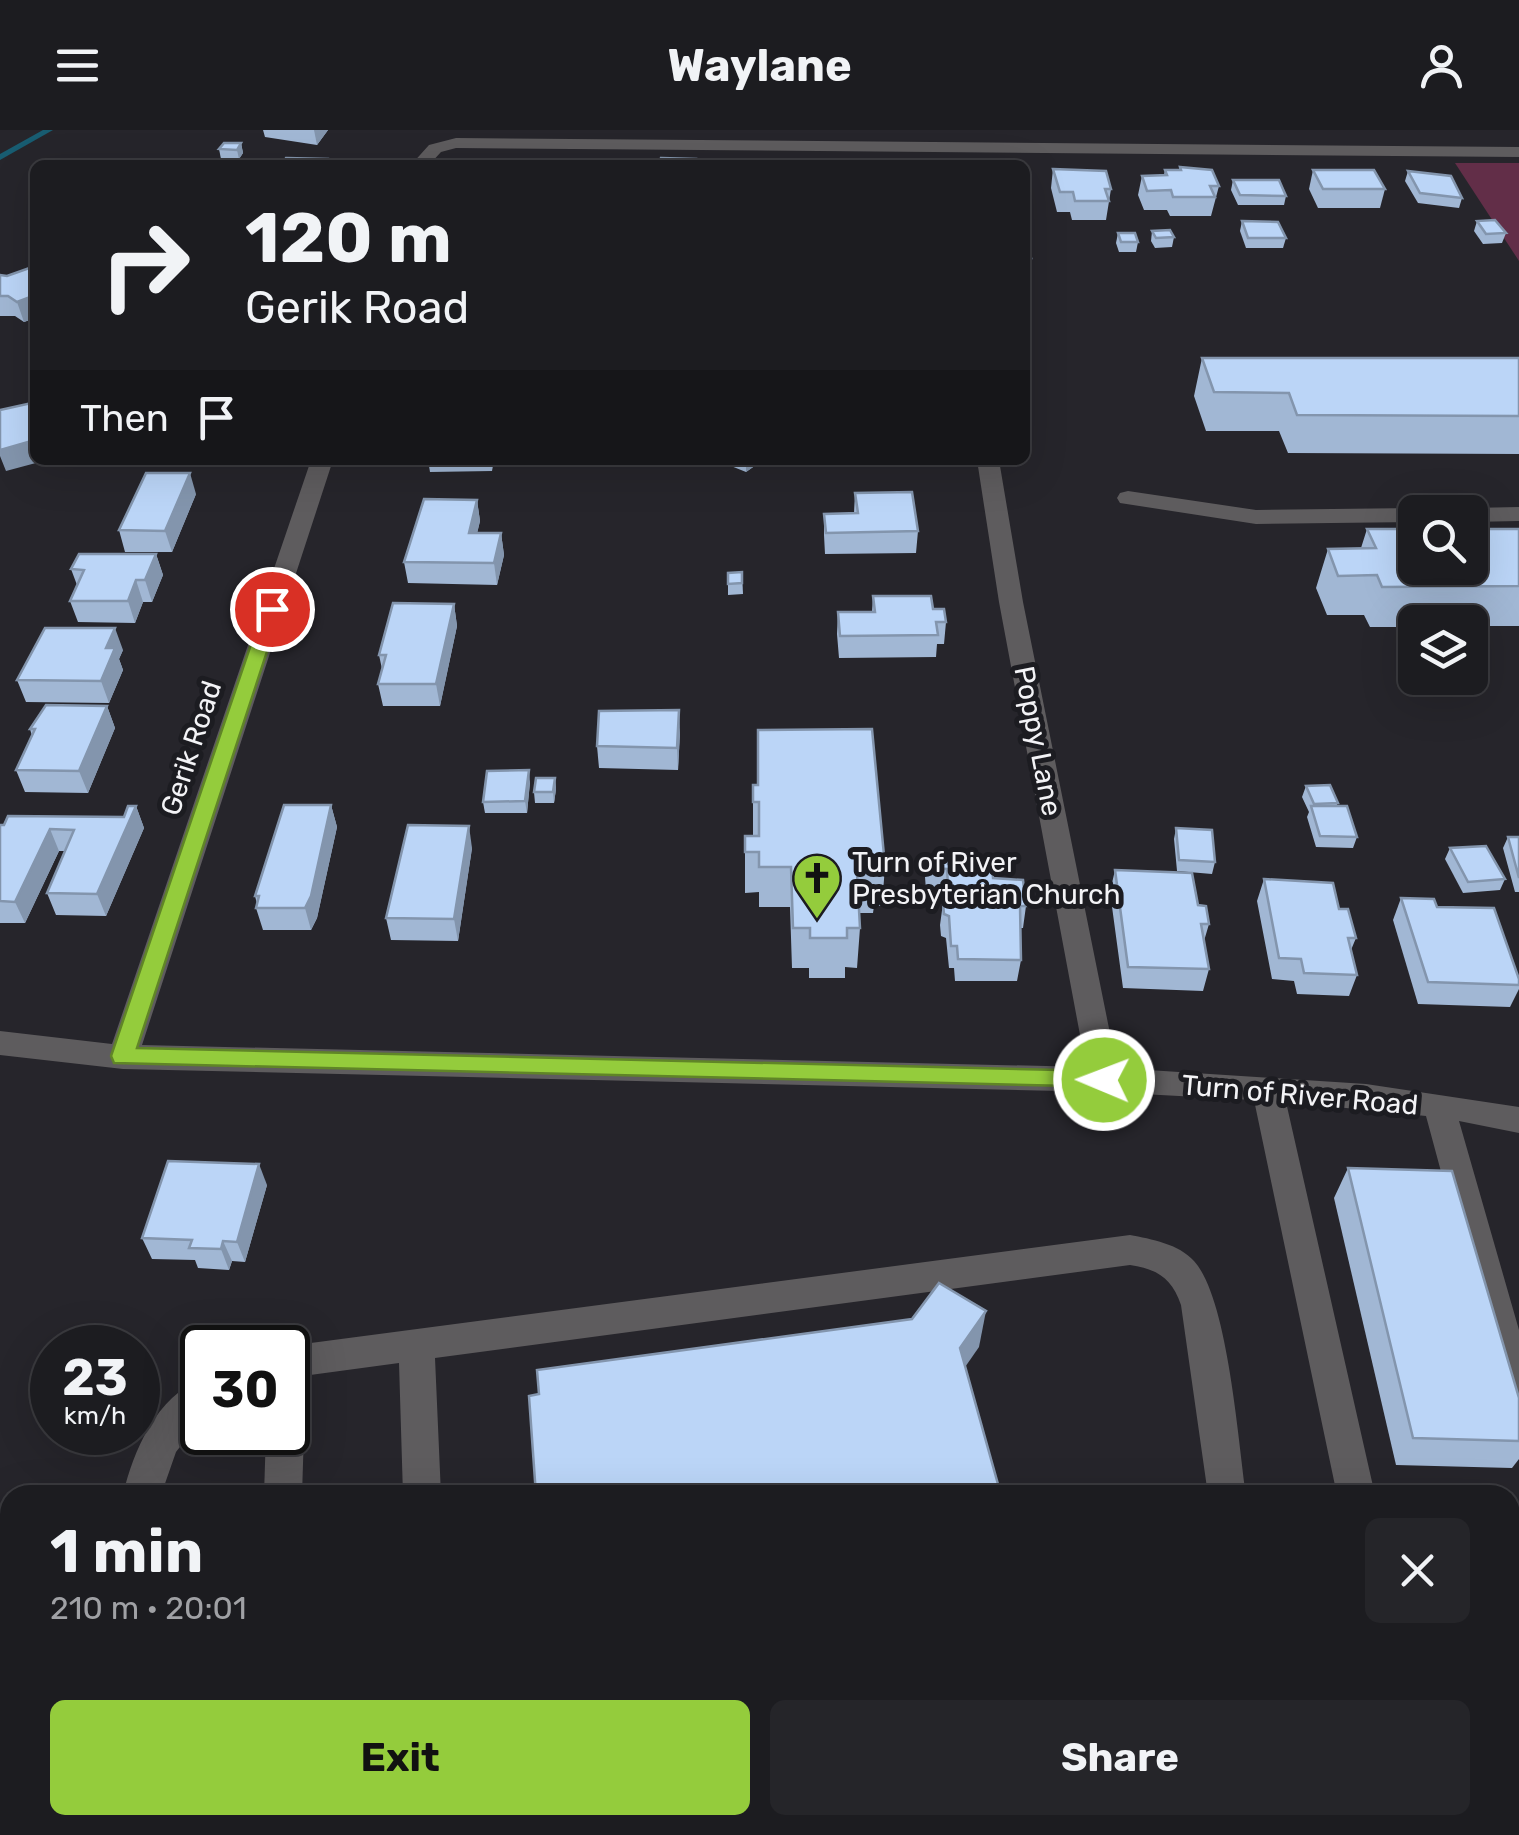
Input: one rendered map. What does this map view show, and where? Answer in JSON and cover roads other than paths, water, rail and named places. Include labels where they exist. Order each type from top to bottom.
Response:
[{"type":"street","points":[[422,160],[439,145],[488,144],[1519,152]]},
{"type":"street","name":"Gerik Road","points":[[123,1056],[320,465]]},
{"type":"street","name":"Poppy Lane","points":[[989,465],[1011,602],[1104,1080]]},
{"type":"street","points":[[1128,498],[1256,517],[1398,515]]},
{"type":"street","points":[[1488,515],[1519,514]]},
{"type":"street","name":"Turn of River Road","points":[[0,1042],[123,1056],[1104,1080],[1439,1106],[1519,1120]]},
{"type":"street","points":[[1266,1090],[1354,1485]]},
{"type":"street","points":[[1439,1106],[1519,1394]]},
{"type":"street","points":[[310,1359],[1130,1250],[1158,1254],[1178,1266],[1192,1281],[1200,1305],[1226,1485]]},
{"type":"street","points":[[416,1344],[422,1485]]},
{"type":"street","points":[[144,1485],[161,1442],[180,1414]]},
{"type":"street","points":[[283,1485],[284,1455]]},
{"type":"waterway","points":[[0,157],[49,130]]},
{"type":"place","name":"Turn of River Presbyterian Church","points":[[817,920]]}]
